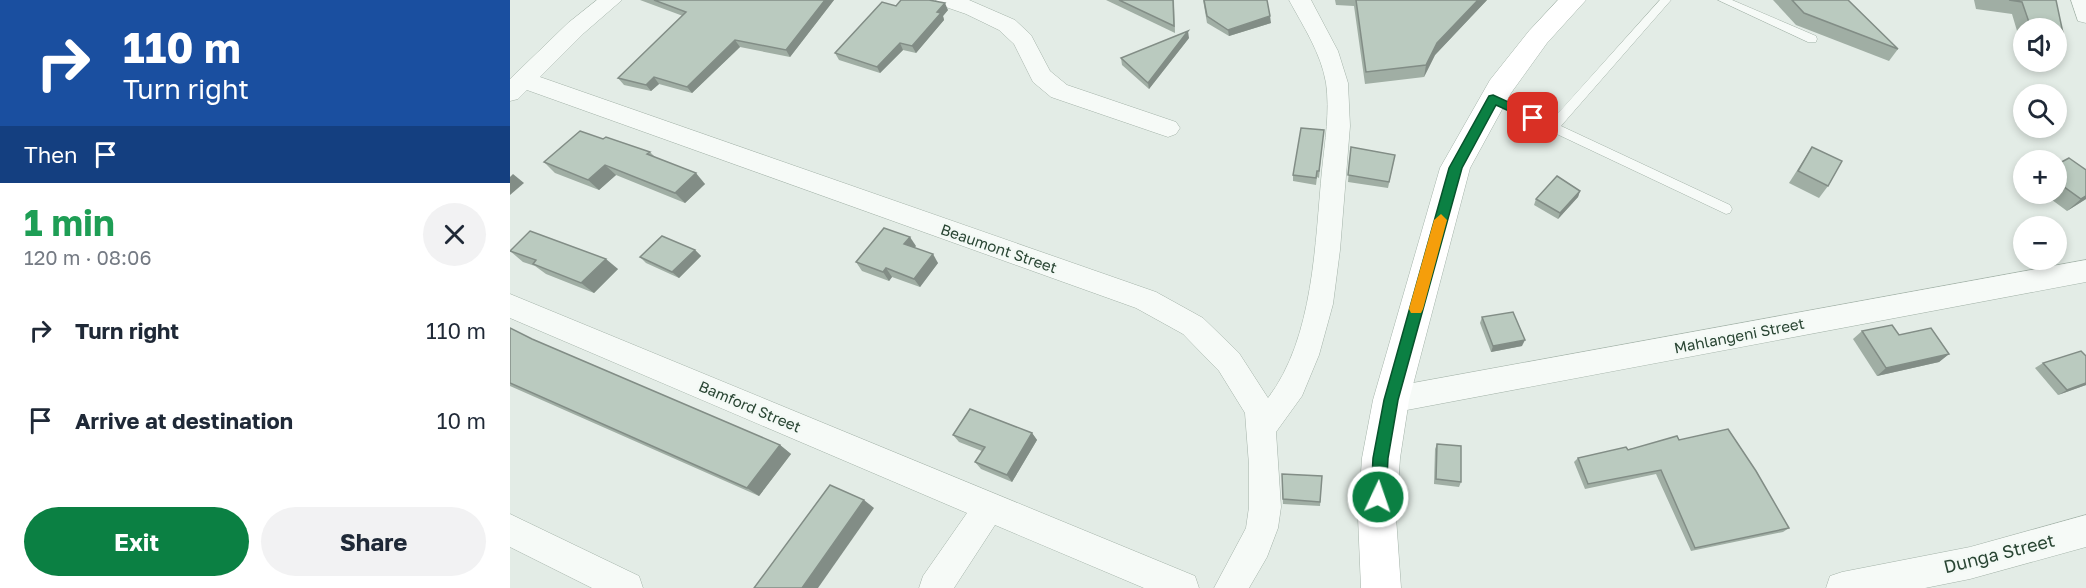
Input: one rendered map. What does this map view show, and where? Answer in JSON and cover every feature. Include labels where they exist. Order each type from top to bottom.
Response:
[{"type":"street","points":[[517,86],[576,28],[611,0]]},
{"type":"street","points":[[946,0],[974,9],[1007,25],[1023,40],[1041,76],[1059,91],[1168,128]]},
{"type":"street","points":[[1261,428],[1281,404],[1295,380],[1310,337],[1324,275],[1332,202],[1339,109],[1337,83],[1329,54],[1300,0]]},
{"type":"street","points":[[1381,588],[1378,505],[1381,458],[1391,400],[1455,168],[1493,99],[1538,38],[1573,0]]},
{"type":"street","points":[[2082,0],[2086,16]]},
{"type":"street","name":"Beaumont Street","points":[[517,86],[1146,300],[1193,326],[1229,362],[1259,410],[1264,496],[1262,528],[1256,546],[1230,588]]},
{"type":"street","name":"Mahlangeni Street","points":[[1391,400],[2086,271]]},
{"type":"street","name":"Bamford Street","points":[[510,306],[1183,588]]},
{"type":"street","points":[[935,588],[989,507]]},
{"type":"street","points":[[510,530],[627,588]]},
{"type":"street","name":"Dunga Street","points":[[1842,588],[1970,562],[2086,531]]},
{"type":"lane","points":[[1553,127],[1666,0]]},
{"type":"lane","points":[[1723,0],[1812,39]]},
{"type":"lane","points":[[1493,99],[1726,209]]},
{"type":"building","points":[[654,0],[825,0],[786,50],[735,40],[687,87],[654,77],[646,85],[618,78],[686,12]]},
{"type":"building","points":[[901,0],[929,0],[945,3],[937,12],[941,13],[912,46],[900,43],[877,67],[835,53],[882,2],[896,6]]},
{"type":"building","points":[[1119,0],[1173,0],[1174,26]]},
{"type":"building","points":[[1204,0],[1267,0],[1270,16],[1228,30],[1207,16]]},
{"type":"building","points":[[1356,0],[1478,0],[1437,43],[1426,65],[1366,72]]},
{"type":"building","points":[[1792,0],[1848,0],[1898,49],[1804,13]]},
{"type":"building","points":[[2009,0],[2056,0],[2060,18],[2028,18],[2022,2]]},
{"type":"building","points":[[1188,31],[1148,83],[1121,58]]},
{"type":"building","points":[[1301,128],[1324,130],[1319,171],[1317,171],[1316,178],[1293,175]]},
{"type":"building","points":[[580,131],[650,152],[647,154],[696,173],[675,193],[605,165],[588,180],[544,162]]},
{"type":"building","points":[[1351,147],[1395,155],[1389,182],[1348,175]]},
{"type":"building","points":[[1812,147],[1842,161],[1828,186],[1798,171]]},
{"type":"building","points":[[2069,158],[2086,170],[2086,196],[2081,199],[2067,189],[2067,159]]},
{"type":"building","points":[[1557,176],[1580,191],[1560,213],[1536,199]]},
{"type":"building","points":[[884,228],[910,237],[904,244],[933,254],[914,279],[886,268],[883,272],[856,262]]},
{"type":"building","points":[[530,231],[606,259],[581,283],[533,264],[536,260],[510,251]]},
{"type":"building","points":[[662,236],[695,250],[672,272],[640,257]]},
{"type":"building","points":[[1513,312],[1525,340],[1493,346],[1482,317]]},
{"type":"building","points":[[1892,325],[1899,335],[1931,328],[1949,354],[1886,368],[1862,331]]},
{"type":"building","points":[[510,328],[780,445],[747,488],[510,383]]},
{"type":"building","points":[[2081,351],[2086,356],[2086,383],[2067,390],[2043,363]]},
{"type":"building","points":[[970,409],[1032,433],[1007,475],[975,462],[985,447],[953,435]]},
{"type":"building","points":[[1728,429],[1756,471],[1789,528],[1695,548],[1661,470],[1588,484],[1578,458],[1626,447],[1628,450],[1677,436],[1679,440]]},
{"type":"building","points":[[1437,444],[1461,446],[1461,482],[1436,479]]},
{"type":"building","points":[[1282,474],[1322,476],[1320,502],[1283,499]]},
{"type":"building","points":[[830,485],[864,500],[802,588],[754,588]]},
{"type":"slow traffic","points":[[1416,309],[1441,220]]},
{"type":"route","points":[[1378,497],[1381,458],[1391,400],[1455,168],[1493,99],[1533,118]]}]
